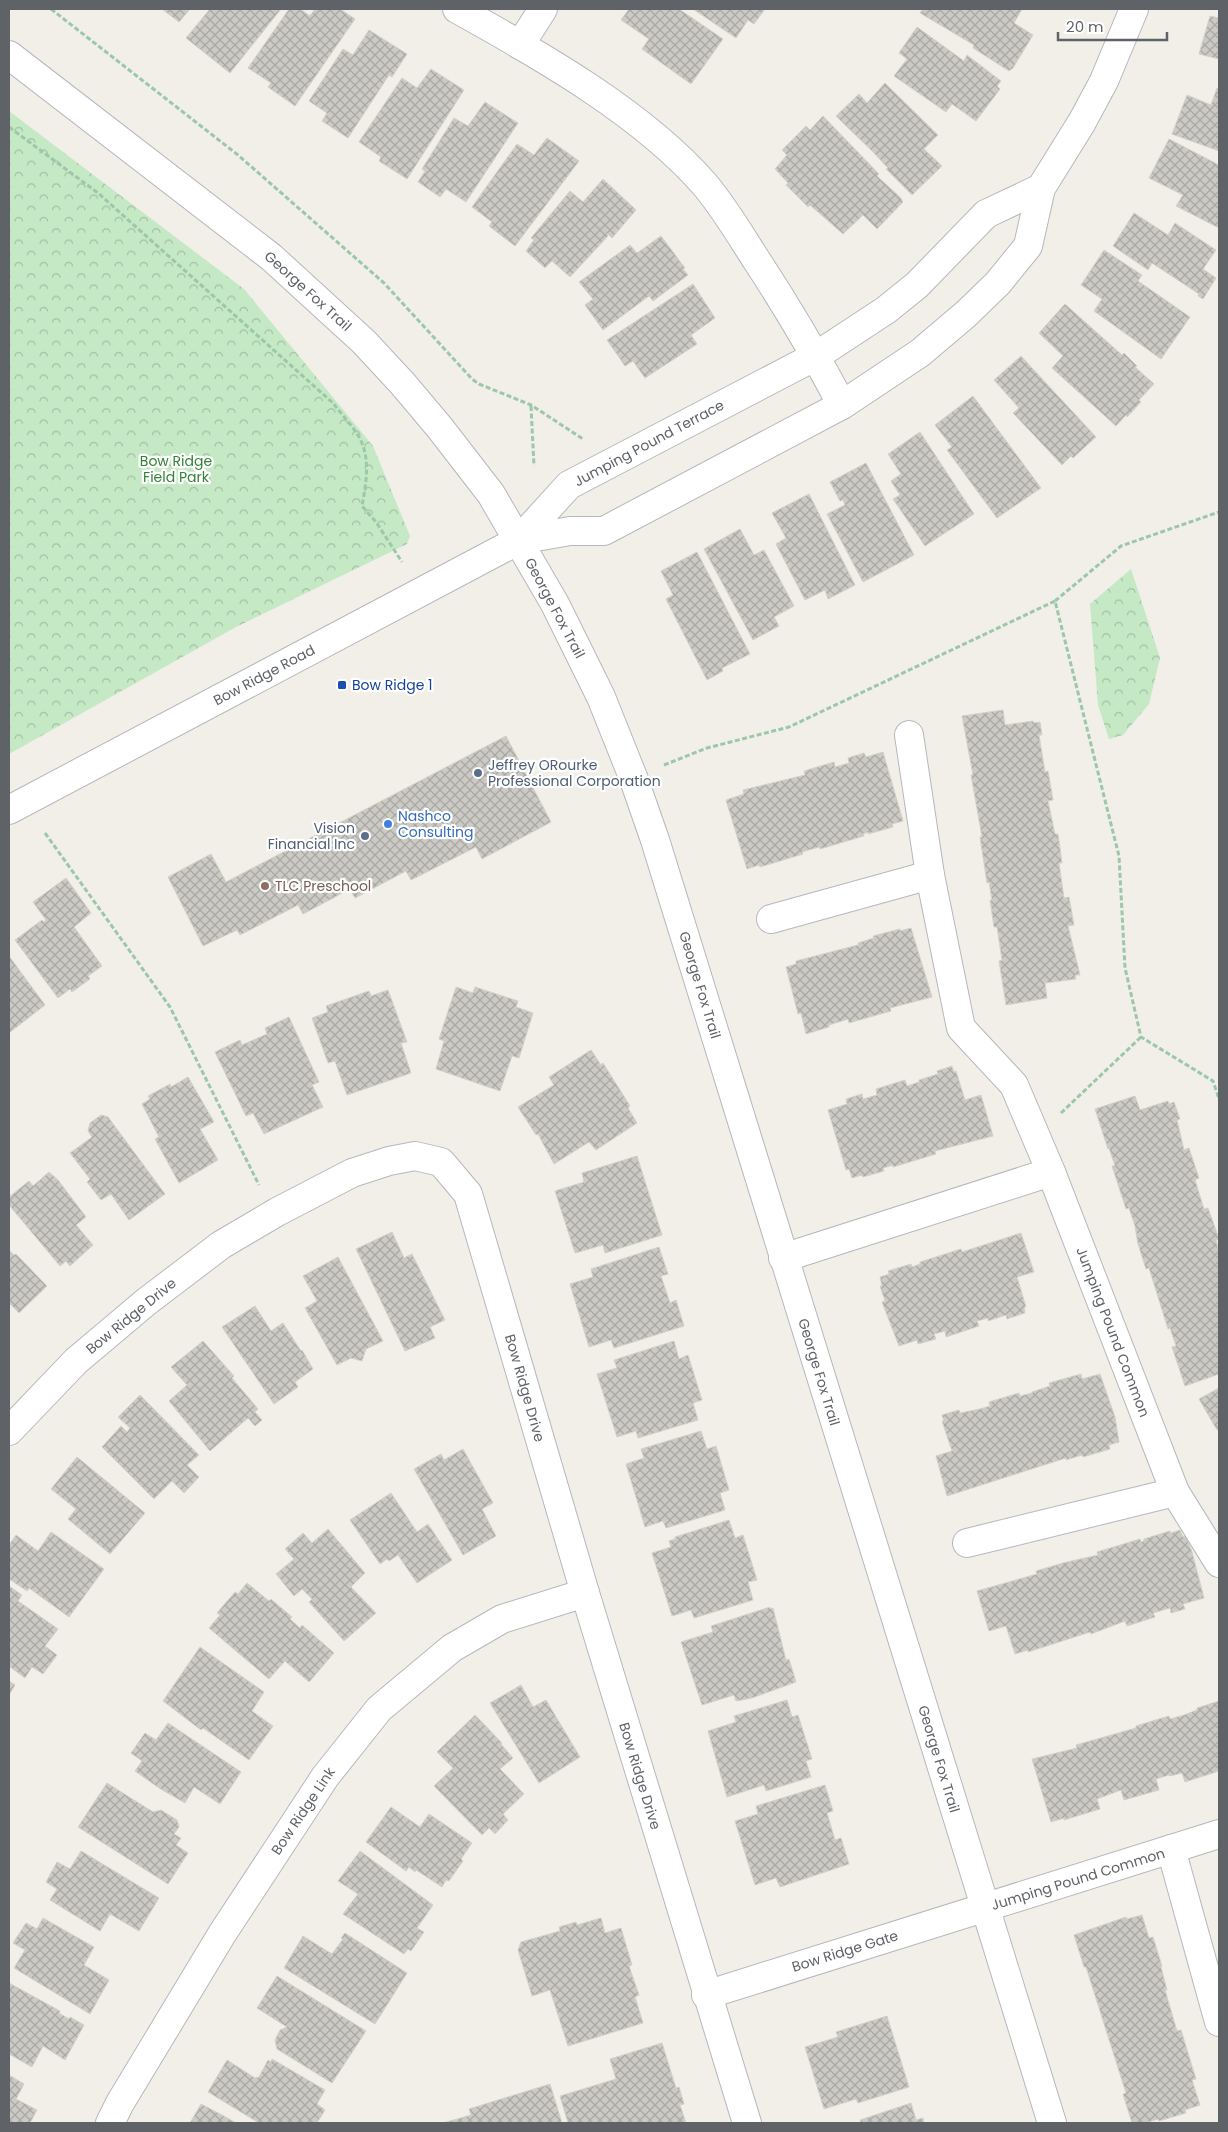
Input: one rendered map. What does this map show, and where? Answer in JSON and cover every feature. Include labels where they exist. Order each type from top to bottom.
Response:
[{"type":"street","points":[[457,9],[567,74],[643,128],[706,186],[732,222],[816,356],[842,405]]},
{"type":"street","points":[[520,45],[542,9]]},
{"type":"street","points":[[520,540],[570,531],[604,531],[842,405],[920,353],[966,314],[998,283],[1028,246],[1042,188],[1082,122],[1104,81],[1134,9]]},
{"type":"street","name":"George Fox Trail","points":[[9,55],[271,257],[323,302],[377,356],[440,428],[492,494],[568,627],[601,697],[656,840],[783,1258],[1052,2123]]},
{"type":"street","name":"Jumping Pound Terrace","points":[[520,540],[569,485],[816,356],[886,310],[917,284],[986,214],[1042,188]]},
{"type":"street","name":"Bow Ridge Road","points":[[9,810],[520,540]]},
{"type":"street","name":"Jumping Pound Common","points":[[910,735],[930,875],[961,1028],[1014,1086],[1051,1172],[1174,1492],[1219,1563]]},
{"type":"street","points":[[771,919],[930,875]]},
{"type":"street","name":"Bow Ridge Drive","points":[[9,1431],[76,1361],[146,1302],[221,1246],[277,1212],[352,1173],[389,1161],[416,1156],[441,1162],[468,1194],[585,1593],[706,1995],[747,2123]]},
{"type":"street","points":[[783,1258],[1051,1172]]},
{"type":"street","points":[[967,1544],[1174,1492]]},
{"type":"street","name":"Bow Ridge Link","points":[[110,2123],[222,1934],[325,1777],[379,1708],[452,1648],[502,1620],[585,1593]]},
{"type":"street","name":"Jumping Pound Common","points":[[984,1908],[1219,1834]]},
{"type":"street","name":"Jumping Pound Common","points":[[1171,1849],[1219,2022]]},
{"type":"street","name":"Bow Ridge Gate","points":[[706,1995],[984,1908]]},
{"type":"path","points":[[50,9],[238,156],[377,276],[472,379],[485,387],[531,405],[615,461]]},
{"type":"path","points":[[9,127],[98,194],[333,403],[360,438],[366,461],[366,487],[362,506],[376,522],[402,562]]},
{"type":"path","points":[[531,405],[534,466]]},
{"type":"path","points":[[633,777],[708,748],[789,727],[1055,602],[1121,546],[1219,512]]},
{"type":"path","points":[[1055,602],[1119,856],[1125,968],[1141,1037],[1213,1081],[1219,1098]]},
{"type":"path","points":[[45,833],[170,1007],[260,1188]]},
{"type":"path","points":[[1060,1114],[1141,1037]]},
{"type":"green space","name":"Bow Ridge Field Park","points":[[9,111],[244,289],[373,446],[410,536],[407,544],[236,627],[9,754]]},
{"type":"green space","points":[[1131,569],[1160,658],[1149,704],[1123,735],[1109,739],[1098,705],[1090,604]]},
{"type":"building","points":[[162,9],[190,9],[179,22]]},
{"type":"building","points":[[210,9],[281,9],[230,73],[186,38]]},
{"type":"building","points":[[289,9],[300,9],[310,16],[315,9],[340,9],[355,19],[295,106],[268,87],[271,83],[248,68]]},
{"type":"building","points":[[629,9],[679,9],[723,39],[691,84],[642,49],[649,39],[621,20]]},
{"type":"building","points":[[693,9],[765,9],[754,24],[748,20],[736,38]]},
{"type":"building","points":[[923,9],[1022,9],[1014,23],[1033,35],[1013,68],[1009,71],[973,48],[974,45],[920,13]]},
{"type":"building","points":[[1210,16],[1219,18],[1219,59],[1199,54]]},
{"type":"building","points":[[917,27],[964,61],[967,55],[1001,81],[997,86],[1000,89],[976,121],[952,104],[946,112],[894,76],[907,59],[899,53]]},
{"type":"building","points":[[369,30],[407,54],[392,77],[389,75],[348,138],[322,121],[327,113],[309,101],[343,49],[353,55]]},
{"type":"building","points":[[431,69],[464,90],[407,179],[379,161],[381,157],[359,142],[402,78],[417,88]]},
{"type":"building","points":[[885,83],[938,135],[924,149],[942,166],[912,195],[886,169],[888,168],[873,152],[836,116],[859,94],[867,103]]},
{"type":"building","points":[[1217,88],[1219,89],[1219,151],[1172,134],[1187,95],[1211,105]]},
{"type":"building","points":[[485,102],[518,123],[466,202],[446,189],[440,197],[418,182],[425,171],[422,169],[454,118],[468,126]]},
{"type":"building","points":[[823,116],[903,202],[877,229],[863,215],[843,234],[810,205],[808,207],[786,185],[788,183],[775,169],[787,155],[782,150],[806,126],[810,130]]},
{"type":"building","points":[[547,138],[579,161],[515,246],[489,226],[492,222],[472,207],[517,144],[534,155]]},
{"type":"building","points":[[1169,139],[1219,165],[1219,228],[1176,206],[1183,195],[1149,178]]},
{"type":"building","points":[[603,179],[636,210],[612,238],[607,233],[608,236],[570,277],[552,261],[545,268],[526,251],[534,240],[531,238],[570,191],[583,202]]},
{"type":"building","points":[[1134,213],[1168,235],[1175,223],[1216,250],[1203,269],[1216,278],[1203,299],[1198,296],[1199,294],[1152,263],[1148,270],[1113,246]]},
{"type":"building","points":[[661,236],[685,268],[683,269],[688,275],[653,301],[649,296],[603,330],[585,305],[593,299],[579,282],[630,245],[637,253]]},
{"type":"building","points":[[1104,250],[1142,275],[1138,281],[1190,317],[1161,359],[1094,311],[1102,299],[1081,285]]},
{"type":"building","points":[[693,284],[715,318],[691,335],[697,344],[645,378],[633,361],[625,366],[607,340]]},
{"type":"building","points":[[1065,304],[1122,355],[1124,353],[1137,366],[1135,367],[1154,384],[1139,400],[1141,402],[1116,426],[1052,368],[1063,356],[1039,333]]},
{"type":"building","points":[[1021,356],[1096,437],[1073,458],[1071,456],[1062,465],[1013,413],[1019,408],[994,380]]},
{"type":"building","points":[[973,396],[1041,488],[997,518],[947,450],[952,447],[935,425]]},
{"type":"building","points":[[920,432],[974,514],[925,546],[893,499],[900,495],[891,481],[901,474],[888,454]]},
{"type":"building","points":[[866,463],[914,555],[863,582],[827,514],[845,505],[843,500],[840,501],[830,482]]},
{"type":"building","points":[[809,494],[855,585],[828,599],[825,590],[805,600],[776,544],[786,538],[772,513]]},
{"type":"building","points":[[740,529],[754,555],[764,550],[794,606],[774,617],[779,626],[753,640],[704,549]]},
{"type":"building","points":[[697,552],[750,654],[722,668],[723,671],[707,680],[666,599],[673,595],[661,571]]},
{"type":"building","points":[[1003,710],[1005,725],[1033,721],[1034,723],[1040,722],[1042,735],[1039,735],[1045,772],[1048,771],[1053,800],[1048,801],[1055,834],[1058,834],[1062,863],[1059,863],[1064,898],[1069,897],[1074,925],[1068,926],[1080,975],[1075,975],[1076,979],[1045,983],[1047,998],[1006,1005],[999,961],[1002,960],[997,927],[994,927],[990,900],[992,900],[989,882],[987,883],[980,837],[982,837],[971,775],[973,775],[962,716]]},
{"type":"building","points":[[506,736],[551,822],[482,859],[476,847],[411,880],[406,871],[355,898],[350,889],[303,914],[298,905],[240,935],[237,930],[203,946],[168,877],[211,854],[226,882]]},
{"type":"building","points":[[883,752],[903,821],[892,824],[893,827],[868,834],[868,832],[863,834],[864,836],[820,849],[819,847],[802,852],[803,854],[747,869],[726,800],[744,794],[743,790],[805,775],[804,771],[834,762],[835,767],[849,763],[848,758],[864,753],[866,757]]},
{"type":"building","points":[[66,878],[91,913],[74,927],[102,966],[88,976],[90,979],[72,992],[70,989],[58,998],[15,940],[42,920],[44,922],[46,920],[33,902]]},
{"type":"building","points":[[911,928],[932,997],[890,1008],[891,1011],[849,1023],[848,1019],[806,1034],[801,1013],[798,1014],[786,967],[796,964],[796,961],[858,945],[858,943],[874,938],[873,936]]},
{"type":"building","points":[[9,956],[45,1005],[9,1033]]},
{"type":"building","points":[[456,987],[473,993],[475,987],[518,1001],[516,1007],[533,1013],[519,1058],[512,1056],[500,1091],[436,1069],[444,1041],[439,1039]]},
{"type":"building","points":[[388,990],[407,1042],[401,1043],[411,1073],[347,1095],[335,1061],[328,1063],[312,1018],[328,1012],[326,1006],[369,991],[371,996]]},
{"type":"building","points":[[289,1017],[319,1082],[312,1085],[323,1107],[264,1134],[253,1113],[246,1116],[215,1052],[240,1040],[242,1045],[267,1034],[265,1028]]},
{"type":"building","points":[[591,1050],[601,1065],[603,1063],[630,1106],[628,1108],[637,1123],[596,1150],[589,1142],[554,1164],[538,1134],[536,1135],[518,1107],[554,1085],[549,1077]]},
{"type":"building","points":[[952,1066],[954,1072],[956,1071],[965,1100],[981,1095],[993,1136],[935,1151],[936,1154],[893,1167],[893,1165],[883,1168],[884,1171],[852,1178],[849,1169],[846,1170],[828,1110],[847,1104],[846,1099],[862,1094],[863,1099],[877,1095],[876,1089],[905,1080],[907,1086],[938,1074],[937,1071]]},
{"type":"building","points":[[188,1077],[214,1122],[200,1129],[218,1160],[179,1183],[155,1139],[159,1137],[142,1104],[150,1099],[148,1096],[170,1084],[171,1087]]},
{"type":"building","points":[[1135,1096],[1140,1110],[1168,1101],[1169,1104],[1174,1102],[1180,1119],[1177,1120],[1184,1150],[1189,1148],[1199,1178],[1195,1180],[1204,1209],[1208,1208],[1219,1239],[1216,1240],[1219,1252],[1219,1374],[1185,1386],[1172,1347],[1176,1346],[1170,1328],[1168,1329],[1149,1268],[1146,1269],[1138,1244],[1135,1226],[1129,1208],[1126,1209],[1112,1166],[1115,1166],[1095,1109]]},
{"type":"building","points":[[101,1115],[108,1117],[165,1194],[129,1220],[111,1194],[101,1200],[87,1182],[90,1179],[70,1153],[92,1137],[88,1131],[90,1123]]},
{"type":"building","points":[[637,1156],[662,1235],[605,1253],[603,1245],[575,1253],[555,1191],[584,1182],[582,1173]]},
{"type":"building","points":[[49,1172],[58,1180],[86,1217],[76,1225],[93,1245],[70,1266],[66,1261],[60,1266],[9,1205],[9,1197],[29,1181],[33,1186]]},
{"type":"building","points":[[392,1232],[404,1258],[412,1254],[445,1320],[430,1327],[435,1338],[405,1351],[356,1249]]},
{"type":"building","points":[[1021,1233],[1034,1272],[1017,1277],[1026,1307],[1024,1307],[1025,1313],[1007,1319],[1006,1315],[988,1321],[988,1318],[977,1321],[979,1326],[946,1337],[945,1331],[934,1334],[936,1339],[918,1344],[917,1340],[899,1346],[882,1302],[885,1301],[880,1286],[882,1286],[880,1277],[889,1274],[888,1271],[911,1264],[912,1267],[920,1264],[920,1262],[961,1249],[962,1252]]},
{"type":"building","points":[[659,1247],[668,1274],[661,1276],[670,1303],[676,1300],[684,1326],[614,1348],[611,1340],[589,1347],[570,1284],[593,1277],[591,1269]]},
{"type":"building","points":[[9,1250],[14,1255],[16,1254],[47,1286],[19,1313],[9,1303]]},
{"type":"building","points":[[338,1257],[383,1341],[366,1349],[362,1361],[351,1358],[337,1365],[305,1308],[317,1301],[303,1276]]},
{"type":"building","points":[[255,1306],[271,1331],[283,1323],[313,1369],[295,1382],[298,1387],[274,1404],[222,1327]]},
{"type":"building","points":[[203,1341],[234,1376],[232,1378],[258,1409],[255,1412],[262,1420],[255,1426],[248,1418],[210,1451],[169,1401],[187,1385],[171,1367]]},
{"type":"building","points":[[674,1341],[679,1359],[688,1355],[702,1400],[693,1403],[698,1420],[638,1438],[636,1431],[617,1437],[597,1374],[617,1368],[614,1360]]},
{"type":"building","points":[[1081,1374],[1082,1379],[1100,1374],[1115,1417],[1119,1442],[1109,1445],[1110,1449],[1083,1457],[1082,1455],[1066,1460],[1066,1458],[947,1496],[936,1456],[952,1451],[942,1421],[944,1421],[942,1415],[959,1410],[960,1413],[980,1409],[990,1406],[989,1402],[1019,1393],[1020,1396],[1032,1393],[1050,1386],[1049,1383]]},
{"type":"building","points":[[1219,1388],[1219,1430],[1217,1430],[1199,1399]]},
{"type":"building","points":[[140,1395],[199,1455],[187,1465],[199,1477],[184,1493],[172,1481],[154,1499],[102,1447],[121,1426],[127,1432],[130,1428],[118,1417]]},
{"type":"building","points":[[701,1431],[707,1449],[716,1446],[729,1490],[720,1493],[725,1510],[666,1528],[663,1521],[645,1527],[626,1464],[644,1458],[641,1449]]},
{"type":"building","points":[[463,1449],[493,1503],[482,1509],[496,1536],[463,1555],[414,1469],[441,1454],[444,1460]]},
{"type":"building","points":[[77,1457],[145,1513],[110,1554],[68,1519],[76,1509],[51,1489]]},
{"type":"building","points":[[391,1493],[417,1532],[428,1524],[452,1560],[417,1583],[398,1555],[380,1564],[350,1520]]},
{"type":"building","points":[[729,1520],[735,1538],[743,1535],[757,1580],[748,1582],[753,1600],[694,1618],[691,1610],[672,1616],[652,1553],[671,1547],[669,1541],[675,1539],[675,1537]]},
{"type":"building","points":[[328,1529],[365,1573],[351,1587],[376,1613],[344,1641],[309,1602],[312,1599],[302,1589],[294,1596],[276,1574],[294,1559],[285,1549],[303,1533],[312,1543]]},
{"type":"building","points":[[1180,1530],[1183,1537],[1186,1536],[1192,1552],[1204,1598],[1183,1604],[1185,1609],[1171,1613],[1170,1608],[1153,1613],[1155,1617],[1127,1626],[1125,1621],[1091,1634],[1090,1632],[1028,1652],[1028,1650],[1015,1654],[1006,1626],[989,1631],[977,1591],[1037,1574],[1036,1571],[1098,1555],[1097,1552],[1140,1539],[1141,1542],[1144,1539],[1170,1531],[1171,1533]]},
{"type":"building","points":[[51,1532],[104,1569],[69,1617],[29,1588],[27,1591],[9,1579],[9,1545],[16,1535],[38,1551]]},
{"type":"building","points":[[247,1583],[269,1601],[271,1599],[292,1617],[290,1619],[300,1628],[302,1625],[334,1653],[309,1682],[285,1661],[269,1679],[209,1628],[220,1615],[217,1613],[235,1592],[238,1594]]},
{"type":"building","points":[[9,1586],[22,1595],[18,1601],[58,1629],[45,1646],[57,1655],[43,1674],[32,1667],[25,1678],[9,1666]]},
{"type":"building","points":[[770,1607],[770,1609],[773,1608],[786,1660],[789,1659],[796,1682],[752,1698],[736,1701],[734,1695],[702,1705],[681,1642],[713,1632],[711,1626]]},
{"type":"building","points":[[200,1647],[264,1692],[252,1711],[273,1726],[249,1760],[203,1728],[201,1730],[163,1701]]},
{"type":"building","points":[[9,1681],[15,1685],[9,1695]]},
{"type":"building","points":[[521,1685],[533,1707],[546,1700],[580,1757],[539,1783],[490,1703]]},
{"type":"building","points":[[787,1700],[792,1717],[798,1715],[812,1759],[806,1761],[811,1777],[766,1791],[764,1785],[727,1797],[708,1731],[736,1722],[734,1716]]},
{"type":"building","points":[[1219,1701],[1219,1771],[1185,1782],[1182,1773],[1169,1775],[1156,1779],[1159,1790],[1124,1800],[1121,1790],[1097,1799],[1100,1809],[1051,1822],[1032,1759],[1077,1748],[1076,1745],[1136,1728],[1136,1726],[1169,1716],[1170,1719],[1184,1715],[1197,1710],[1197,1708]]},
{"type":"building","points":[[475,1715],[502,1743],[513,1758],[500,1769],[524,1794],[503,1814],[508,1820],[495,1834],[489,1828],[482,1835],[434,1786],[453,1768],[437,1752]]},
{"type":"building","points":[[168,1723],[241,1772],[220,1804],[194,1787],[185,1803],[135,1771],[142,1761],[131,1753],[145,1733],[156,1740]]},
{"type":"building","points":[[107,1783],[153,1812],[161,1810],[177,1820],[179,1827],[174,1834],[181,1838],[176,1845],[188,1853],[168,1884],[78,1827]]},
{"type":"building","points":[[825,1785],[833,1811],[827,1813],[835,1840],[841,1838],[849,1864],[780,1887],[776,1878],[755,1885],[735,1821],[758,1814],[756,1806]]},
{"type":"building","points":[[391,1807],[420,1827],[429,1814],[472,1843],[461,1859],[463,1861],[449,1881],[446,1880],[442,1887],[416,1870],[415,1872],[409,1867],[406,1871],[366,1842]]},
{"type":"building","points":[[81,1851],[159,1898],[139,1931],[110,1914],[100,1931],[50,1900],[57,1889],[46,1882],[57,1862],[70,1869]]},
{"type":"building","points":[[360,1851],[433,1905],[417,1928],[424,1932],[411,1951],[408,1949],[404,1954],[343,1914],[358,1894],[338,1881]]},
{"type":"building","points":[[1142,1915],[1149,1938],[1153,1937],[1162,1966],[1167,1990],[1165,1990],[1177,2031],[1181,2030],[1196,2079],[1192,2080],[1200,2105],[1185,2110],[1186,2113],[1159,2121],[1158,2119],[1145,2123],[1132,2123],[1123,2094],[1126,2093],[1074,1935],[1126,1917],[1127,1919]]},
{"type":"building","points":[[43,1918],[94,1947],[84,1965],[109,1980],[90,2014],[14,1968],[25,1950],[13,1943],[26,1923],[37,1929]]},
{"type":"building","points":[[601,1918],[605,1933],[621,1928],[632,1965],[629,1966],[639,1995],[635,1997],[643,2023],[568,2046],[550,1990],[532,1996],[518,1950],[521,1942],[560,1931],[559,1927],[576,1922],[577,1925]]},
{"type":"building","points":[[345,1933],[407,1973],[375,2024],[284,1968],[303,1936],[332,1954]]},
{"type":"building","points":[[277,1976],[366,2031],[332,2083],[277,2049],[275,2040],[280,2030],[287,2027],[257,2008]]},
{"type":"building","points":[[9,1983],[60,2011],[59,2013],[69,2019],[70,2017],[84,2025],[65,2060],[43,2046],[32,2067],[9,2054]]},
{"type":"building","points":[[887,2016],[909,2087],[858,2103],[856,2099],[824,2109],[805,2047],[838,2037],[836,2032]]},
{"type":"building","points":[[662,2043],[676,2088],[679,2087],[684,2104],[680,2105],[686,2123],[568,2123],[560,2096],[616,2079],[610,2059]]},
{"type":"building","points":[[272,2059],[325,2090],[317,2104],[325,2110],[317,2123],[259,2123],[208,2092],[227,2060],[255,2078],[259,2077],[268,2060],[271,2062]]},
{"type":"building","points":[[9,2075],[24,2084],[16,2099],[37,2110],[30,2123],[9,2123]]},
{"type":"building","points":[[550,2084],[562,2123],[443,2123],[471,2115],[469,2109]]},
{"type":"building","points":[[911,2103],[916,2120],[923,2118],[924,2123],[861,2123],[860,2120]]},
{"type":"building","points":[[201,2104],[222,2115],[236,2123],[190,2123]]},
{"type":"place","name":"Bow Ridge 1","points":[[342,685]]},
{"type":"place","name":"Jeffrey ORourke Professional Corporation","points":[[478,773]]},
{"type":"place","name":"Nashco Consulting","points":[[388,824]]},
{"type":"place","name":"Vision Financial Inc","points":[[365,836]]},
{"type":"place","name":"TLC Preschool","points":[[265,886]]}]
